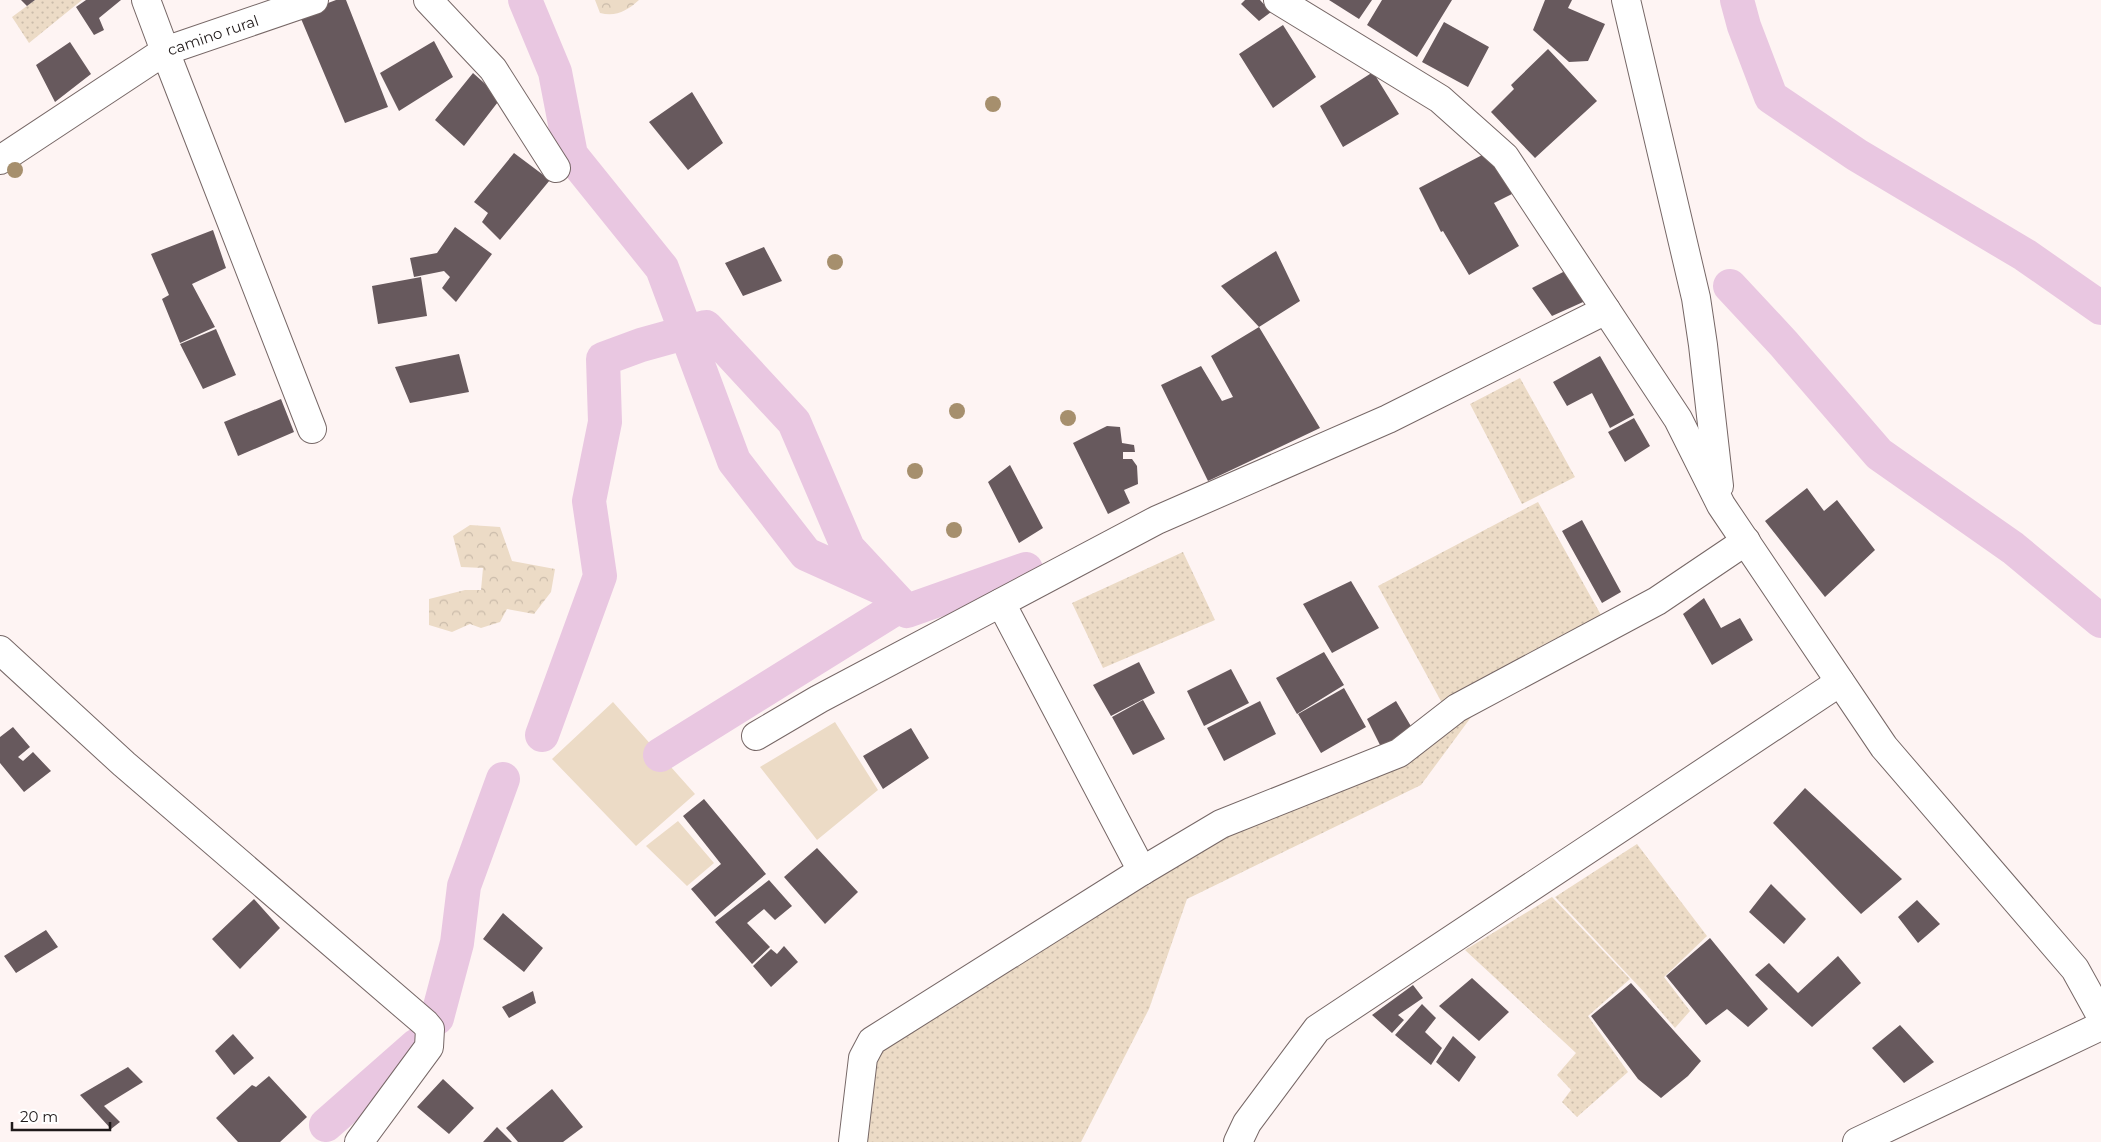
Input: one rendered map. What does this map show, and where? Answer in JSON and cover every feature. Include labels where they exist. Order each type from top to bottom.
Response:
[{"type":"street","name":"camino rural","points":[[146,0],[164,51],[314,0]]},
{"type":"street","points":[[428,0],[493,69],[556,168]]},
{"type":"street","points":[[1278,0],[1440,99],[1505,157],[1678,419],[1721,505],[1884,747],[2075,969],[2101,1016]]},
{"type":"street","points":[[1626,0],[1696,298],[1721,505]]},
{"type":"street","points":[[0,160],[164,51],[312,429]]},
{"type":"street","points":[[756,736],[819,698],[1157,520],[1388,419],[1606,310]]},
{"type":"street","points":[[853,1142],[863,1058],[872,1041],[1142,871],[1221,824],[1398,753],[1458,708],[1657,601],[1746,541]]},
{"type":"street","points":[[1001,602],[1142,871]]},
{"type":"street","points":[[0,650],[124,764],[425,1023],[430,1030],[429,1047],[359,1142]]},
{"type":"street","points":[[1238,1142],[1247,1123],[1317,1030],[1840,682]]},
{"type":"street","points":[[1857,1142],[2101,1026]]},
{"type":"green space","points":[[35,0],[82,0],[29,43],[12,17]]},
{"type":"green space","points":[[595,0],[639,0],[626,10],[616,14],[606,14],[600,13]]},
{"type":"green space","points":[[1520,378],[1575,477],[1522,504],[1470,404]]},
{"type":"green space","points":[[1538,502],[1601,615],[1442,703],[1378,586]]},
{"type":"green space","points":[[470,525],[500,527],[512,561],[555,569],[551,592],[534,614],[507,609],[500,622],[481,628],[470,624],[452,632],[429,625],[429,599],[465,590],[481,590],[483,568],[461,567],[453,536]]},
{"type":"green space","points":[[1183,552],[1215,620],[1103,668],[1072,603]]},
{"type":"green space","points":[[613,702],[695,794],[636,846],[552,759]]},
{"type":"green space","points":[[1480,705],[1421,785],[1187,899],[1149,1009],[1081,1142],[865,1142],[877,1054],[1137,881]]},
{"type":"green space","points":[[835,722],[878,790],[817,840],[760,767]]},
{"type":"green space","points":[[678,821],[714,863],[687,886],[646,846]]},
{"type":"green space","points":[[1637,844],[1707,936],[1664,977],[1690,1011],[1675,1028],[1555,897]]},
{"type":"green space","points":[[1552,897],[1630,979],[1588,1016],[1628,1072],[1577,1117],[1562,1102],[1571,1090],[1557,1075],[1576,1053],[1465,950]]},
{"type":"building","points":[[21,0],[35,0],[27,6]]},
{"type":"building","points":[[86,0],[121,0],[99,18],[104,30],[94,35],[76,7]]},
{"type":"building","points":[[336,0],[346,0],[388,107],[345,123],[299,14]]},
{"type":"building","points":[[1245,0],[1260,0],[1271,12],[1259,21],[1241,4]]},
{"type":"building","points":[[1329,0],[1372,0],[1359,19]]},
{"type":"building","points":[[1382,0],[1452,0],[1417,57],[1367,25]]},
{"type":"building","points":[[1545,0],[1572,0],[1568,8],[1605,24],[1588,61],[1569,62],[1533,30]]},
{"type":"building","points":[[1444,22],[1489,47],[1468,87],[1422,62]]},
{"type":"building","points":[[1283,25],[1316,77],[1273,108],[1239,54]]},
{"type":"building","points":[[434,41],[453,77],[399,111],[380,73]]},
{"type":"building","points":[[70,42],[91,74],[55,102],[36,65]]},
{"type":"building","points":[[1548,49],[1597,101],[1535,158],[1491,112],[1514,89],[1511,85]]},
{"type":"building","points":[[1373,72],[1399,114],[1343,147],[1320,106]]},
{"type":"building","points":[[473,73],[501,98],[464,146],[435,120]]},
{"type":"building","points":[[692,92],[723,143],[688,170],[649,122]]},
{"type":"building","points":[[1488,152],[1512,194],[1494,203],[1519,246],[1469,275],[1443,231],[1441,232],[1419,188]]},
{"type":"building","points":[[514,153],[550,180],[500,240],[482,222],[488,213],[474,202]]},
{"type":"building","points":[[455,227],[492,254],[456,302],[442,288],[450,277],[444,271],[414,277],[410,258],[437,253]]},
{"type":"building","points":[[213,230],[226,268],[192,284],[215,327],[180,343],[162,299],[169,295],[151,254]]},
{"type":"building","points":[[764,247],[782,281],[743,296],[725,263]]},
{"type":"building","points":[[1276,251],[1300,301],[1259,327],[1221,286]]},
{"type":"building","points":[[1567,270],[1592,298],[1552,316],[1532,288]]},
{"type":"building","points":[[421,277],[427,316],[378,324],[372,286]]},
{"type":"building","points":[[1259,327],[1320,428],[1208,481],[1161,385],[1201,366],[1222,401],[1233,397],[1211,356]]},
{"type":"building","points":[[216,329],[236,375],[203,389],[180,344]]},
{"type":"building","points":[[459,354],[469,392],[410,403],[395,367]]},
{"type":"building","points":[[1600,356],[1634,415],[1610,428],[1592,393],[1567,406],[1553,382]]},
{"type":"building","points":[[281,399],[294,432],[238,456],[224,422]]},
{"type":"building","points":[[1634,418],[1650,446],[1625,462],[1608,432]]},
{"type":"building","points":[[1107,426],[1120,427],[1122,443],[1134,445],[1135,452],[1123,452],[1123,459],[1132,459],[1137,466],[1138,484],[1124,490],[1130,503],[1108,514],[1073,443]]},
{"type":"building","points":[[1010,465],[1043,528],[1019,543],[988,482]]},
{"type":"building","points":[[1807,488],[1824,511],[1837,500],[1875,550],[1825,597],[1765,521]]},
{"type":"building","points":[[1582,520],[1621,592],[1602,603],[1562,531]]},
{"type":"building","points":[[1351,581],[1379,628],[1332,653],[1303,604]]},
{"type":"building","points":[[1704,598],[1721,628],[1740,618],[1753,640],[1712,665],[1683,614]]},
{"type":"building","points":[[1324,652],[1344,685],[1297,714],[1276,678]]},
{"type":"building","points":[[1139,662],[1155,693],[1111,716],[1093,685]]},
{"type":"building","points":[[1231,669],[1249,703],[1204,726],[1187,691]]},
{"type":"building","points":[[1344,688],[1366,727],[1321,753],[1298,714]]},
{"type":"building","points":[[1143,700],[1165,739],[1133,755],[1112,717]]},
{"type":"building","points":[[1260,701],[1276,734],[1224,761],[1207,728]]},
{"type":"building","points":[[1396,701],[1412,728],[1381,747],[1367,719]]},
{"type":"building","points":[[13,727],[30,747],[18,757],[23,761],[33,752],[51,771],[24,792],[0,763],[0,737]]},
{"type":"building","points":[[911,728],[929,758],[883,789],[863,756]]},
{"type":"building","points":[[1805,788],[1902,879],[1861,914],[1773,823]]},
{"type":"building","points":[[704,799],[766,874],[715,917],[691,889],[721,864],[683,816]]},
{"type":"building","points":[[817,848],[858,892],[825,924],[784,877]]},
{"type":"building","points":[[769,880],[792,906],[775,920],[764,909],[747,923],[770,947],[752,964],[715,922]]},
{"type":"building","points":[[1771,884],[1806,919],[1784,944],[1749,912]]},
{"type":"building","points":[[254,899],[280,928],[240,969],[212,939]]},
{"type":"building","points":[[1917,900],[1940,924],[1918,943],[1898,917]]},
{"type":"building","points":[[503,913],[543,948],[524,972],[483,939]]},
{"type":"building","points":[[46,930],[58,947],[16,973],[4,956]]},
{"type":"building","points":[[1710,938],[1768,1009],[1748,1027],[1727,1009],[1706,1025],[1666,976]]},
{"type":"building","points":[[784,946],[798,962],[771,987],[753,966],[771,949],[777,954]]},
{"type":"building","points":[[1838,956],[1861,983],[1812,1027],[1755,975],[1769,963],[1798,993]]},
{"type":"building","points":[[1472,978],[1509,1012],[1479,1041],[1439,1006]]},
{"type":"building","points":[[1631,983],[1701,1061],[1688,1076],[1661,1098],[1638,1079],[1591,1016]]},
{"type":"building","points":[[1413,985],[1423,998],[1398,1015],[1404,1020],[1392,1033],[1372,1015]]},
{"type":"building","points":[[533,991],[536,1003],[509,1018],[502,1007]]},
{"type":"building","points":[[1422,1004],[1436,1018],[1425,1032],[1442,1048],[1431,1065],[1395,1035]]},
{"type":"building","points":[[1900,1025],[1934,1062],[1904,1083],[1872,1048]]},
{"type":"building","points":[[233,1034],[254,1058],[234,1075],[215,1051]]},
{"type":"building","points":[[1453,1036],[1476,1057],[1459,1082],[1436,1062]]},
{"type":"building","points":[[128,1067],[143,1082],[104,1106],[120,1122],[111,1129],[80,1095]]},
{"type":"building","points":[[269,1076],[307,1117],[280,1142],[238,1142],[216,1118],[252,1085],[256,1087]]},
{"type":"building","points":[[443,1079],[474,1108],[449,1134],[417,1107]]},
{"type":"building","points":[[552,1089],[583,1127],[563,1142],[518,1142],[506,1128]]},
{"type":"building","points":[[497,1127],[512,1142],[483,1142]]},
{"type":"waterway","points":[[525,0],[555,72],[571,155],[662,268],[734,461],[806,554],[886,590],[907,611],[1026,569]]},
{"type":"waterway","points":[[1737,0],[1744,26],[1771,97],[1857,155],[2025,255],[2101,308]]},
{"type":"waterway","points":[[1730,286],[1784,344],[1879,454],[2013,548],[2101,621]]},
{"type":"waterway","points":[[542,735],[600,576],[589,501],[605,422],[603,359],[641,345],[706,327],[794,422],[848,548],[901,605],[660,755]]},
{"type":"waterway","points":[[437,1018],[457,943],[464,886],[503,779]]},
{"type":"waterway","points":[[326,1125],[417,1045]]}]
